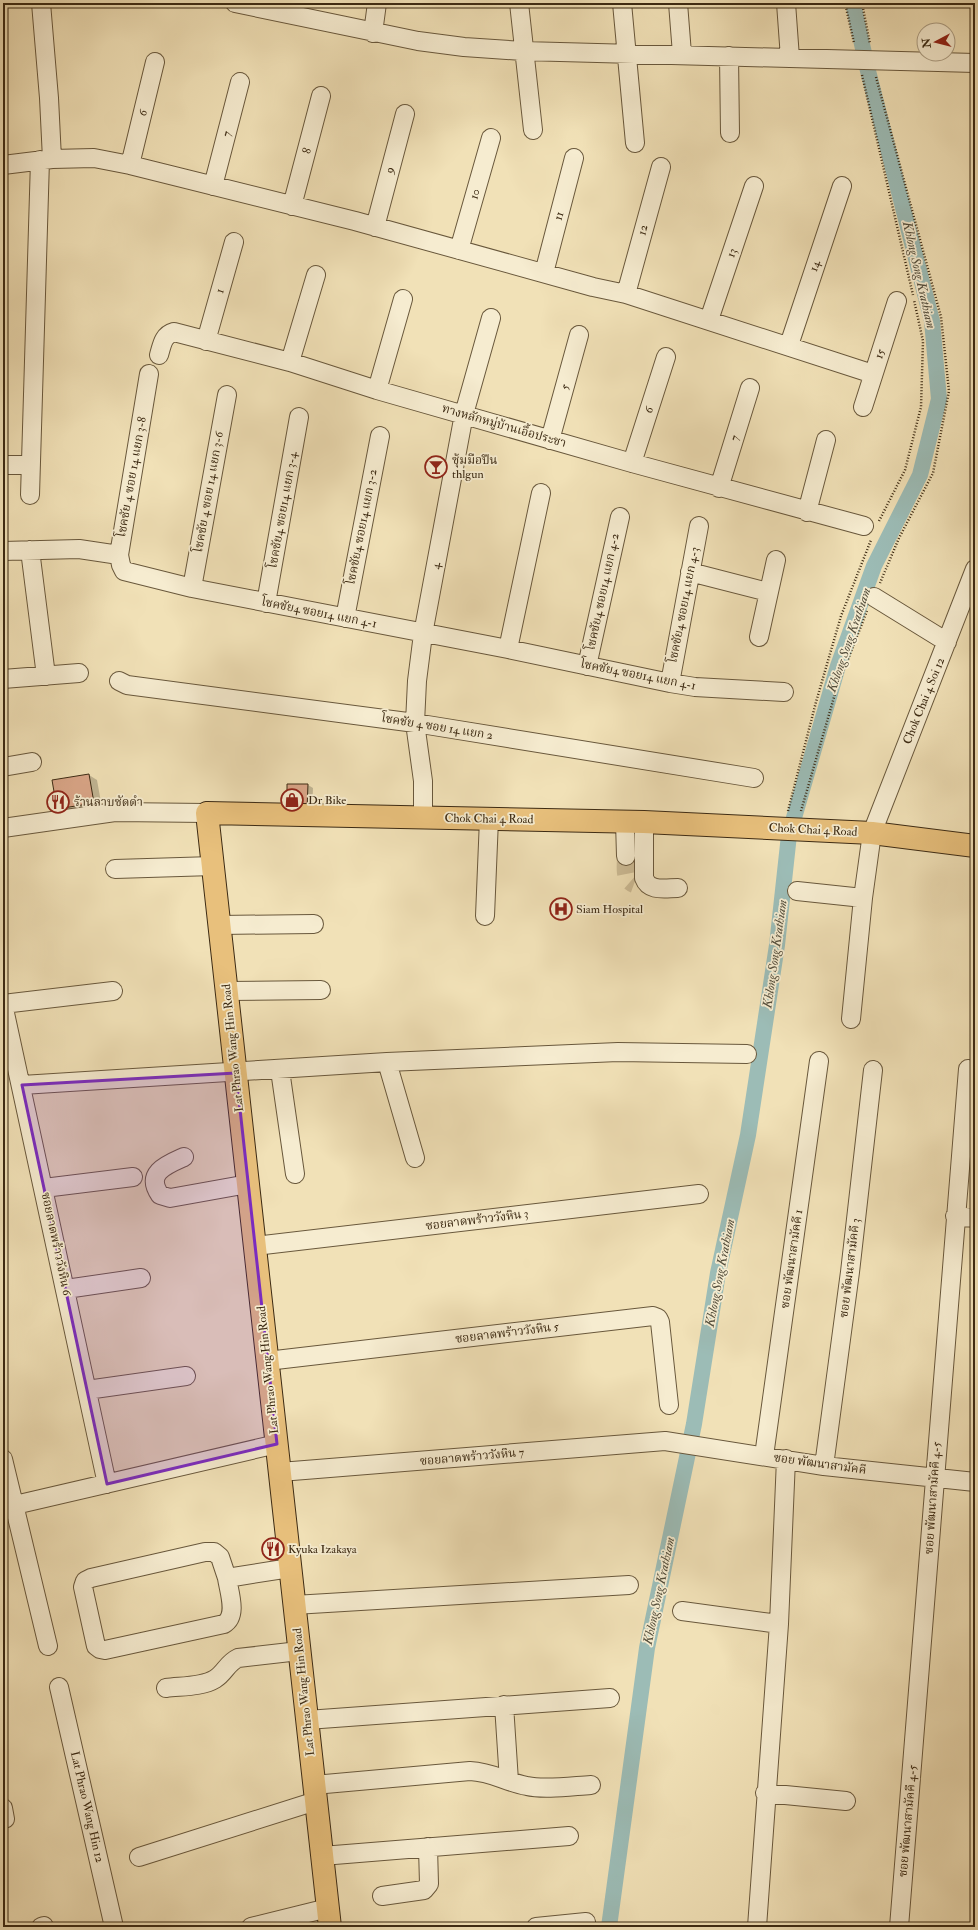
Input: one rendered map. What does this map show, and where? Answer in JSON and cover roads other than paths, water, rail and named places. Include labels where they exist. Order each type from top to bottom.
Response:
[{"type":"main road","name":"Chok Chai 4 Road","points":[[207,813],[634,822],[872,833],[975,846]]},
{"type":"main road","name":"Lat Phrao Wang Hin Road","points":[[207,813],[329,1918]]},
{"type":"street","points":[[30,495],[49,98],[41,3]]},
{"type":"street","points":[[235,3],[254,5],[373,33],[464,47],[523,51],[682,54],[975,63]]},
{"type":"street","points":[[373,33],[377,3]]},
{"type":"street","points":[[519,3],[523,51],[533,130]]},
{"type":"street","points":[[622,3],[635,143]]},
{"type":"street","points":[[678,3],[682,54]]},
{"type":"street","points":[[786,3],[790,58]]},
{"type":"street","points":[[729,56],[730,133]]},
{"type":"street","name":"6","points":[[130,165],[155,62]]},
{"type":"street","name":"7","points":[[213,186],[240,82]]},
{"type":"street","name":"8","points":[[292,206],[321,96]]},
{"type":"street","name":"9","points":[[375,227],[405,114]]},
{"type":"street","name":"10","points":[[459,250],[491,138]]},
{"type":"street","points":[[3,165],[46,160],[94,158],[130,165],[375,227],[626,294],[789,345],[873,374]]},
{"type":"street","name":"11","points":[[544,273],[574,158]]},
{"type":"street","name":"12","points":[[626,294],[661,167]]},
{"type":"street","name":"13","points":[[710,320],[754,186]]},
{"type":"street","name":"14","points":[[789,345],[842,186]]},
{"type":"street","name":"1","points":[[206,341],[234,242]]},
{"type":"street","points":[[290,362],[316,275]]},
{"type":"street","points":[[377,390],[404,299]]},
{"type":"street","name":"15","points":[[862,407],[897,301]]},
{"type":"street","name":"4","points":[[423,818],[423,781],[415,723],[415,701],[423,634],[464,414],[491,318]]},
{"type":"street","name":"ทางหลักหมู่บ้านเอื้อประชา","points":[[159,355],[167,334],[174,332],[290,362],[377,390],[550,440],[871,529]]},
{"type":"street","name":"5","points":[[550,440],[579,335]]},
{"type":"street","name":"6","points":[[632,463],[666,357]]},
{"type":"street","name":"โชคชัย 4 ซอย 14 แยก 3-8","points":[[119,555],[149,374]]},
{"type":"street","name":"7","points":[[719,488],[750,388]]},
{"type":"street","name":"โชคชัย 4 ซอย 14 แยก 3-6","points":[[192,588],[227,395]]},
{"type":"street","name":"โชคชัย4 ซอย14 แยก 3-4","points":[[266,603],[299,417]]},
{"type":"street","name":"โชคชัย4 ซอย14 แยก 3-2","points":[[344,618],[380,436]]},
{"type":"street","points":[[807,512],[826,440]]},
{"type":"street","points":[[3,465],[31,465]]},
{"type":"street","points":[[508,649],[541,493]]},
{"type":"street","name":"โชคชัย4 ซอย14 แยก 4-2","points":[[587,666],[620,518]]},
{"type":"street","name":"โชคชัย4 ซอย14 แยก 4-3","points":[[670,683],[699,526]]},
{"type":"street","points":[[3,551],[80,549],[119,555]]},
{"type":"street","points":[[30,550],[46,676]]},
{"type":"street","name":"โชคชัย4 ซอย14 แยก 4-1","points":[[119,555],[124,571],[192,588],[423,634],[508,649],[670,683],[695,687],[784,692]]},
{"type":"street","points":[[759,637],[776,560]]},
{"type":"street","name":"Chok Chai 4 Soi 12","points":[[851,1019],[863,898],[872,833],[975,569]]},
{"type":"street","points":[[690,572],[768,592]]},
{"type":"street","points":[[874,597],[947,642]]},
{"type":"street","points":[[3,679],[79,673]]},
{"type":"street","name":"โชคชัย 4 ซอย 14 แยก 2","points":[[119,681],[127,685],[415,723],[754,778]]},
{"type":"street","points":[[3,767],[32,762]]},
{"type":"street","name":"Chok Chai 4 Road","points":[[3,828],[114,812],[207,813]]},
{"type":"street","points":[[486,916],[489,819]]},
{"type":"street","points":[[626,856],[634,822]]},
{"type":"street","points":[[634,822],[639,881],[652,888],[678,888]]},
{"type":"street","points":[[115,869],[213,866]]},
{"type":"street","points":[[797,891],[863,898]]},
{"type":"street","points":[[219,925],[314,924]]},
{"type":"street","points":[[227,991],[321,990]]},
{"type":"street","points":[[3,1004],[113,991]]},
{"type":"street","name":"ซอยลาดพร้าววังหิน 6","points":[[3,1004],[22,1085],[107,1484]]},
{"type":"street","points":[[22,1085],[236,1073],[387,1062],[618,1052],[748,1054]]},
{"type":"street","name":"ซอย พัฒนาสามัคคี 1","points":[[764,1456],[819,1061]]},
{"type":"street","points":[[387,1062],[415,1158]]},
{"type":"street","name":"ซอย พัฒนาสามัคคี 4-5","points":[[899,1927],[968,1069]]},
{"type":"street","points":[[280,1070],[295,1174]]},
{"type":"street","name":"ซอย พัฒนาสามัคคี 3","points":[[824,1466],[850,1272],[873,1070]]},
{"type":"street","points":[[184,1157],[168,1164],[158,1172],[154,1181],[155,1187],[160,1195],[170,1198],[248,1184]]},
{"type":"street","points":[[44,1188],[133,1177]]},
{"type":"street","name":"ซอยลาดพร้าววังหิน 3","points":[[255,1246],[699,1194]]},
{"type":"street","points":[[955,1216],[975,1218]]},
{"type":"street","points":[[66,1289],[140,1278]]},
{"type":"street","name":"ซอยลาดพร้าววังหิน 5","points":[[267,1361],[653,1316],[658,1318],[660,1322],[669,1405]]},
{"type":"street","points":[[87,1390],[186,1376]]},
{"type":"street","name":"ซอย พัฒนาสามัคคี","points":[[680,1443],[824,1466],[975,1482]]},
{"type":"street","name":"ซอยลาดพร้าววังหิน 7","points":[[280,1472],[680,1443]]},
{"type":"street","points":[[15,1505],[277,1444]]},
{"type":"street","points":[[3,1459],[48,1646]]},
{"type":"street","points":[[757,1927],[779,1624],[786,1459]]},
{"type":"street","points":[[205,1552],[214,1552],[220,1557],[227,1578],[232,1614],[229,1621],[224,1624],[105,1650],[96,1646],[83,1587],[85,1581],[91,1578],[205,1552]]},
{"type":"street","points":[[227,1578],[290,1568]]},
{"type":"street","points":[[294,1605],[629,1585]]},
{"type":"street","points":[[682,1611],[779,1624]]},
{"type":"street","points":[[166,1688],[208,1682],[217,1678],[230,1661],[238,1658],[299,1651]]},
{"type":"street","name":"Lat Phrao Wang Hin 12","points":[[59,1687],[114,1927]]},
{"type":"street","points":[[307,1720],[610,1698]]},
{"type":"street","points":[[504,1706],[509,1781]]},
{"type":"street","points":[[139,1857],[315,1793],[470,1771],[484,1772],[529,1787],[591,1786]]},
{"type":"street","points":[[766,1793],[846,1801]]},
{"type":"street","points":[[322,1856],[569,1836]]},
{"type":"street","points":[[382,1896],[424,1890],[429,1884],[428,1847]]},
{"type":"street","points":[[251,1927],[329,1918]]},
{"type":"street","points":[[536,1927],[586,1922]]},
{"type":"waterway","name":"Khlong Song Krathiam","points":[[609,1927],[647,1648],[694,1424],[718,1273],[748,1135],[777,945],[789,835],[838,666],[874,566],[920,475],[939,399],[932,321],[867,67],[853,3]]},
{"type":"tunnel","points":[[626,856],[627,876],[630,882],[634,884]]},
{"type":"place","name":"ซุ้มมือปืน thlgun","points":[[436,467]]},
{"type":"place","name":"Dr Bike","points":[[292,800]]},
{"type":"place","name":"ร้านลาบซัดดำ","points":[[58,802]]},
{"type":"place","name":"Siam Hospital","points":[[561,909]]},
{"type":"place","name":"Kyuka Izakaya","points":[[273,1549]]}]
